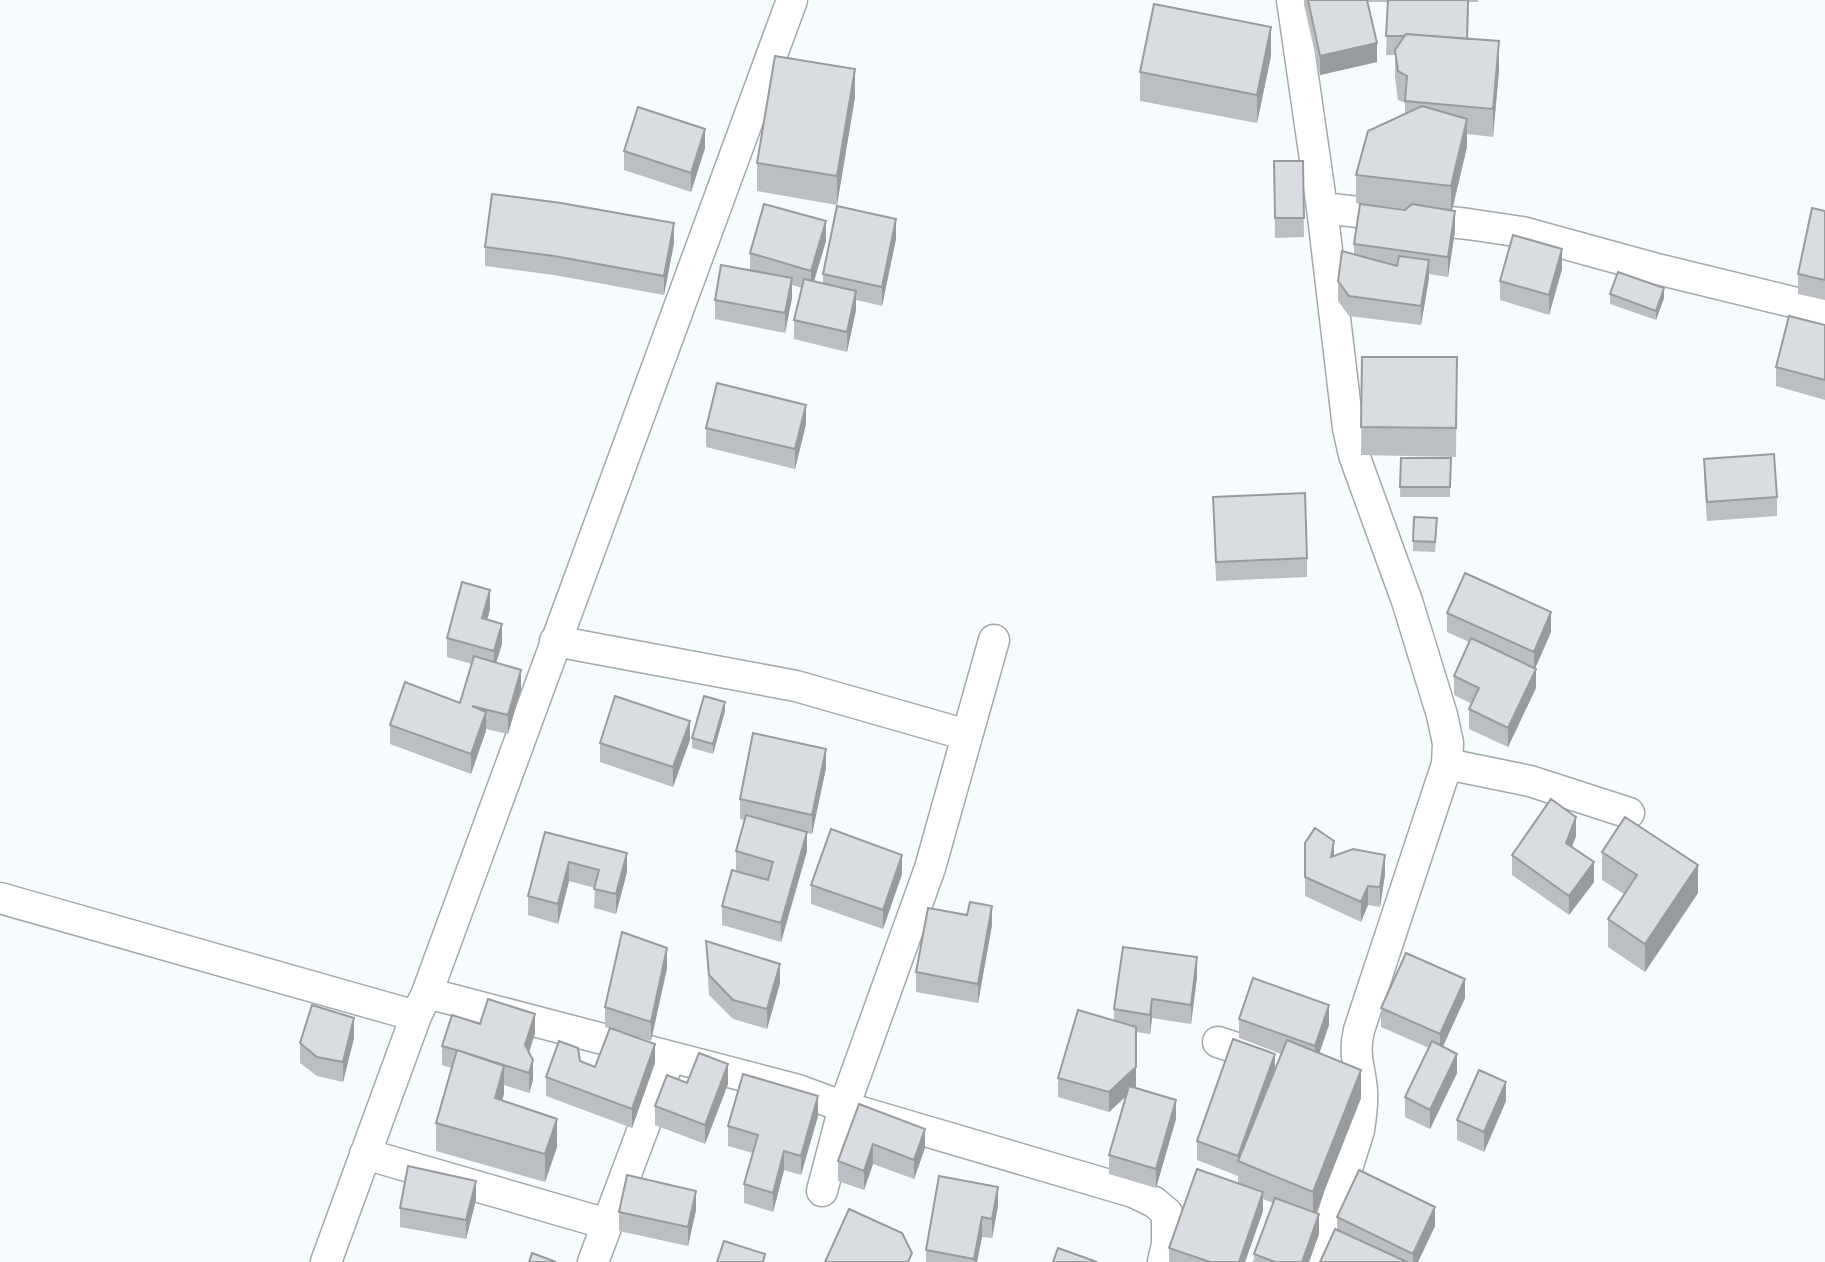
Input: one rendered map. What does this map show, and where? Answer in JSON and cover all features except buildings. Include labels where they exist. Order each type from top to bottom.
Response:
[{"type":"street","points":[[326,1262],[792,0]]},
{"type":"street","points":[[1292,0],[1322,208],[1351,441],[1407,601],[1448,743],[1447,764],[1359,1030],[1355,1055],[1362,1090],[1359,1129],[1318,1262]]},
{"type":"street","points":[[1322,208],[1522,232],[1653,268],[1825,310]]},
{"type":"street","points":[[822,1191],[844,1107],[930,868],[994,640]]},
{"type":"street","points":[[555,641],[796,686],[967,735]]},
{"type":"street","points":[[1447,764],[1530,781],[1629,813]]},
{"type":"street","points":[[0,898],[422,1004],[670,1057],[798,1090],[844,1107],[1133,1192],[1154,1202],[1167,1213],[1168,1227],[1163,1262]]},
{"type":"street","points":[[1218,1042],[1362,1090]]},
{"type":"street","points":[[593,1262],[670,1057]]},
{"type":"street","points":[[365,1154],[607,1224]]}]
